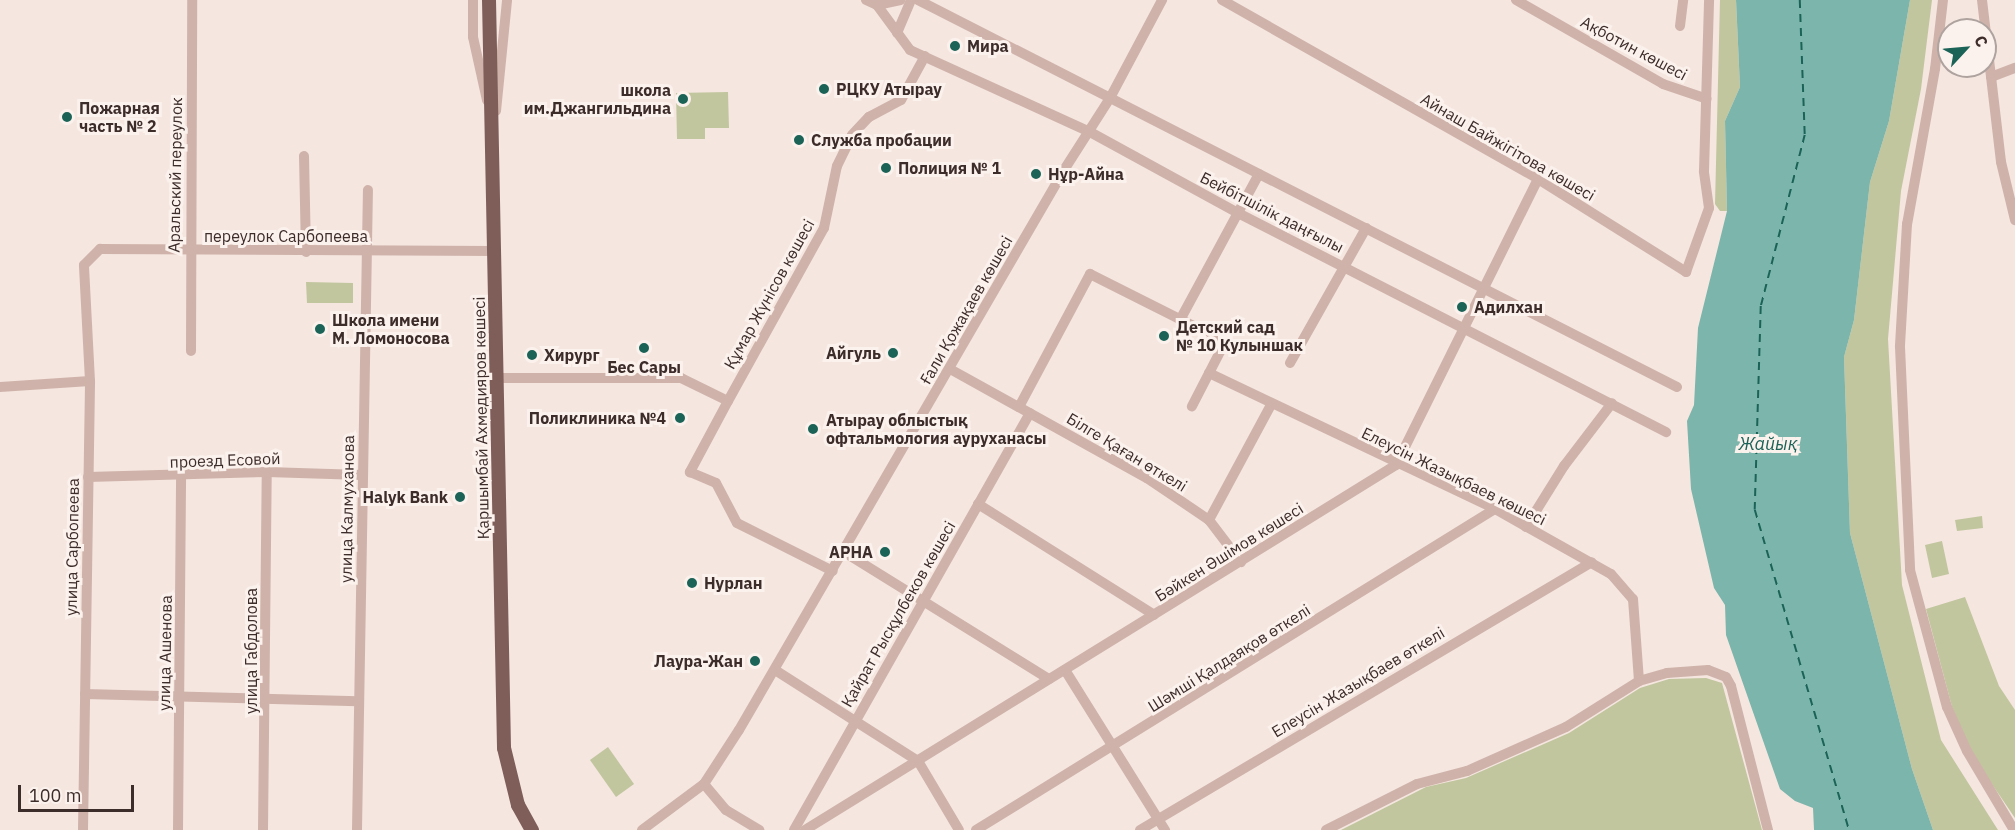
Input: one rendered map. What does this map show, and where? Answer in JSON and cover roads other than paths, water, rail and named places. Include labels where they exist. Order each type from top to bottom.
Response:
[{"type":"main road","name":"Қаршымбай Ахмедияров көшесі","points":[[489,0],[494,129],[496,378],[504,748],[518,804],[532,830]]},
{"type":"street","name":"Аральский переулок","points":[[191,351],[189,251],[192,0]]},
{"type":"street","points":[[473,0],[475,51],[494,129]]},
{"type":"street","points":[[494,129],[507,0]]},
{"type":"street","name":"Бейбітшілік даңғылы","points":[[871,3],[900,0]]},
{"type":"street","points":[[897,33],[911,0]]},
{"type":"street","name":"Бейбітшілік даңғылы","points":[[918,0],[1677,387]]},
{"type":"street","name":"Ғали Қожақаев көшесі","points":[[642,830],[704,784],[833,571],[1110,98],[1162,0]]},
{"type":"street","name":"Айнаш Байжігітова көшесі","points":[[1222,0],[1538,179],[1686,272],[1709,208],[1704,171],[1707,99]]},
{"type":"street","name":"Ақботин көшесі","points":[[1516,0],[1664,84],[1707,99]]},
{"type":"street","points":[[1680,26],[1683,0]]},
{"type":"street","points":[[1707,99],[1709,0]]},
{"type":"street","points":[[1943,0],[1907,224],[1900,336],[1910,570],[1947,707],[1967,751],[2014,830]]},
{"type":"street","points":[[1982,0],[1984,18]]},
{"type":"street","name":"Бейбітшілік даңғылы","points":[[871,3],[910,50],[1090,132],[1238,213],[1466,327],[1666,432]]},
{"type":"street","name":"Құмар Жүнісов көшесі","points":[[833,571],[737,523],[716,483],[690,472],[824,228],[837,166],[852,135],[869,117],[901,100],[925,57]]},
{"type":"street","points":[[1997,75],[2015,68]]},
{"type":"street","points":[[1991,78],[2001,162],[2015,220]]},
{"type":"street","points":[[304,156],[306,252]]},
{"type":"street","points":[[1180,320],[1259,174]]},
{"type":"street","points":[[1396,465],[1538,179]]},
{"type":"street","name":"улица Калмуханова","points":[[357,830],[368,190]]},
{"type":"street","points":[[1290,363],[1366,228]]},
{"type":"street","name":"переулок Сарбопеева","points":[[84,265],[100,249],[306,252],[494,251]]},
{"type":"street","name":"улица Сарбопеева","points":[[83,830],[90,381],[84,265]]},
{"type":"street","points":[[1019,407],[1090,274],[1223,343],[1192,406]]},
{"type":"street","name":"Білге Қаған өткелі","points":[[950,369],[1147,478],[1209,520],[1241,562]]},
{"type":"street","name":"Елеусін Жазықбаев көшесі","points":[[1209,374],[1396,465],[1495,509],[1592,562],[1620,581],[1633,599],[1639,681]]},
{"type":"street","points":[[496,378],[681,378],[728,401]]},
{"type":"street","points":[[0,387],[90,381]]},
{"type":"street","points":[[1526,527],[1564,466],[1612,403]]},
{"type":"street","points":[[1209,520],[1271,405]]},
{"type":"street","name":"Қайрат Рысқұлбеков көшесі","points":[[794,830],[1030,413]]},
{"type":"street","name":"Бәйкен Әшімов көшесі","points":[[805,830],[1396,465]]},
{"type":"street","name":"проезд Есовой","points":[[88,477],[181,477],[267,472],[362,475]]},
{"type":"street","name":"улица Габдолова","points":[[263,830],[267,472]]},
{"type":"street","name":"улица Ашенова","points":[[178,830],[181,477]]},
{"type":"street","points":[[978,504],[1154,615]]},
{"type":"street","name":"Шәмші Қалдаяқов өткелі","points":[[976,830],[1495,509]]},
{"type":"street","points":[[844,552],[1049,679]]},
{"type":"street","name":"Елеусін Жазықбаев өткелі","points":[[1140,830],[1592,562]]},
{"type":"street","points":[[775,669],[856,718],[918,761],[959,830]]},
{"type":"street","points":[[1065,670],[1165,830]]},
{"type":"street","points":[[1326,830],[1417,784],[1467,771],[1566,727],[1639,681],[1667,673],[1708,670],[1726,677],[1768,830]]},
{"type":"street","points":[[85,694],[266,696],[358,701]]},
{"type":"street","points":[[704,784],[726,810],[759,830]]},
{"type":"water","name":"Жайық","points":[[1736,0],[1910,0],[1889,121],[1870,182],[1854,320],[1844,357],[1850,533],[1912,769],[1933,830],[1814,830],[1813,808],[1795,801],[1780,789],[1726,635],[1725,605],[1714,588],[1691,489],[1687,421],[1694,405],[1698,328],[1727,211],[1725,121],[1740,87]]},
{"type":"place","name":"Мира","points":[[955,46]]},
{"type":"place","name":"РЦКУ Атырау","points":[[824,89]]},
{"type":"place","name":"школа им.Джангильдина","points":[[683,99]]},
{"type":"place","name":"Пожарная часть № 2","points":[[67,117]]},
{"type":"place","name":"Служба пробации","points":[[799,140]]},
{"type":"place","name":"Полиция № 1","points":[[886,168]]},
{"type":"place","name":"Нұр-Айна","points":[[1036,174]]},
{"type":"place","name":"Адилхан","points":[[1462,307]]},
{"type":"place","name":"Школа имени М. Ломоносова","points":[[320,329]]},
{"type":"place","name":"Детский сад № 10 Кулыншак","points":[[1164,336]]},
{"type":"place","name":"Бес Сары","points":[[644,348]]},
{"type":"place","name":"Айгуль","points":[[893,353]]},
{"type":"place","name":"Хирург","points":[[532,355]]},
{"type":"place","name":"Поликлиника №4","points":[[680,418]]},
{"type":"place","name":"Атырау облыстық офтальмология ауруханасы","points":[[813,429]]},
{"type":"place","name":"Halyk Bank","points":[[460,497]]},
{"type":"place","name":"АРНА","points":[[885,552]]},
{"type":"place","name":"Нурлан","points":[[692,583]]},
{"type":"place","name":"Лаура-Жан","points":[[755,661]]}]
